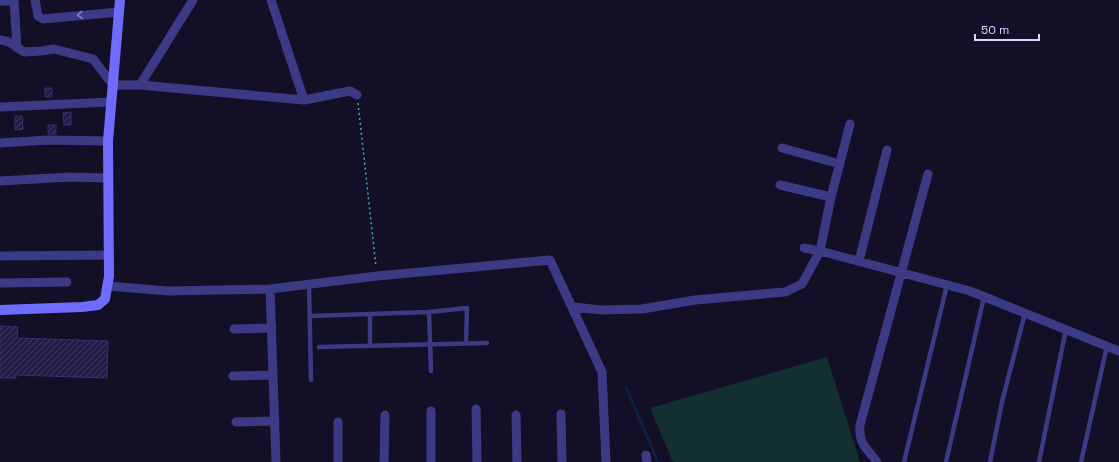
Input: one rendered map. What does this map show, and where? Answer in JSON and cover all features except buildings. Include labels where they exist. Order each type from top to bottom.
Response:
[{"type":"street","points":[[0,1],[14,0],[17,48]]},
{"type":"street","points":[[35,0],[38,16],[43,19],[119,12]]},
{"type":"street","points":[[0,310],[46,310],[98,305],[105,299],[108,286],[110,255],[108,141],[120,0]]},
{"type":"street","points":[[140,85],[193,0]]},
{"type":"street","points":[[271,0],[304,100]]},
{"type":"street","points":[[0,40],[9,42],[24,52],[54,48],[93,59],[113,85]]},
{"type":"street","points":[[113,85],[140,85],[304,100],[346,91],[350,91],[357,95]]},
{"type":"street","points":[[0,107],[111,102]]},
{"type":"street","points":[[573,307],[602,310],[642,310],[695,300],[784,292],[802,284],[820,251],[850,124]]},
{"type":"street","points":[[0,143],[48,140],[108,141]]},
{"type":"street","points":[[782,148],[840,164]]},
{"type":"street","points":[[858,261],[887,150]]},
{"type":"street","points":[[877,462],[858,436],[900,272],[928,174]]},
{"type":"street","points":[[0,181],[70,177],[108,178]]},
{"type":"street","points":[[780,185],[832,198]]},
{"type":"street","points":[[804,248],[900,272],[984,297],[1119,351]]},
{"type":"street","points":[[0,256],[110,255]]},
{"type":"street","points":[[108,286],[168,291],[270,289],[377,276],[550,260],[602,372],[606,462]]},
{"type":"street","points":[[0,283],[67,282]]},
{"type":"street","points":[[270,289],[276,462]]},
{"type":"street","points":[[234,329],[272,328]]},
{"type":"street","points":[[233,376],[273,375]]},
{"type":"street","points":[[476,409],[476,462]]},
{"type":"street","points":[[431,462],[432,411]]},
{"type":"street","points":[[561,414],[562,462]]},
{"type":"street","points":[[384,462],[385,415]]},
{"type":"street","points":[[516,415],[517,462]]},
{"type":"street","points":[[236,422],[275,421]]},
{"type":"street","points":[[338,422],[338,462]]},
{"type":"lane","points":[[309,284],[311,380]]},
{"type":"lane","points":[[904,462],[947,285]]},
{"type":"lane","points":[[946,462],[984,297]]},
{"type":"lane","points":[[310,316],[429,312],[467,308],[466,343]]},
{"type":"lane","points":[[429,312],[431,371]]},
{"type":"lane","points":[[990,462],[1002,402],[1026,313]]},
{"type":"lane","points":[[370,314],[370,345]]},
{"type":"lane","points":[[1039,462],[1066,330]]},
{"type":"lane","points":[[320,347],[487,343]]},
{"type":"lane","points":[[1081,462],[1107,346]]},
{"type":"path","points":[[357,95],[377,276]]},
{"type":"green space","points":[[827,357],[860,462],[673,462],[650,408]]},
{"type":"waterway","points":[[626,387],[658,462]]}]
